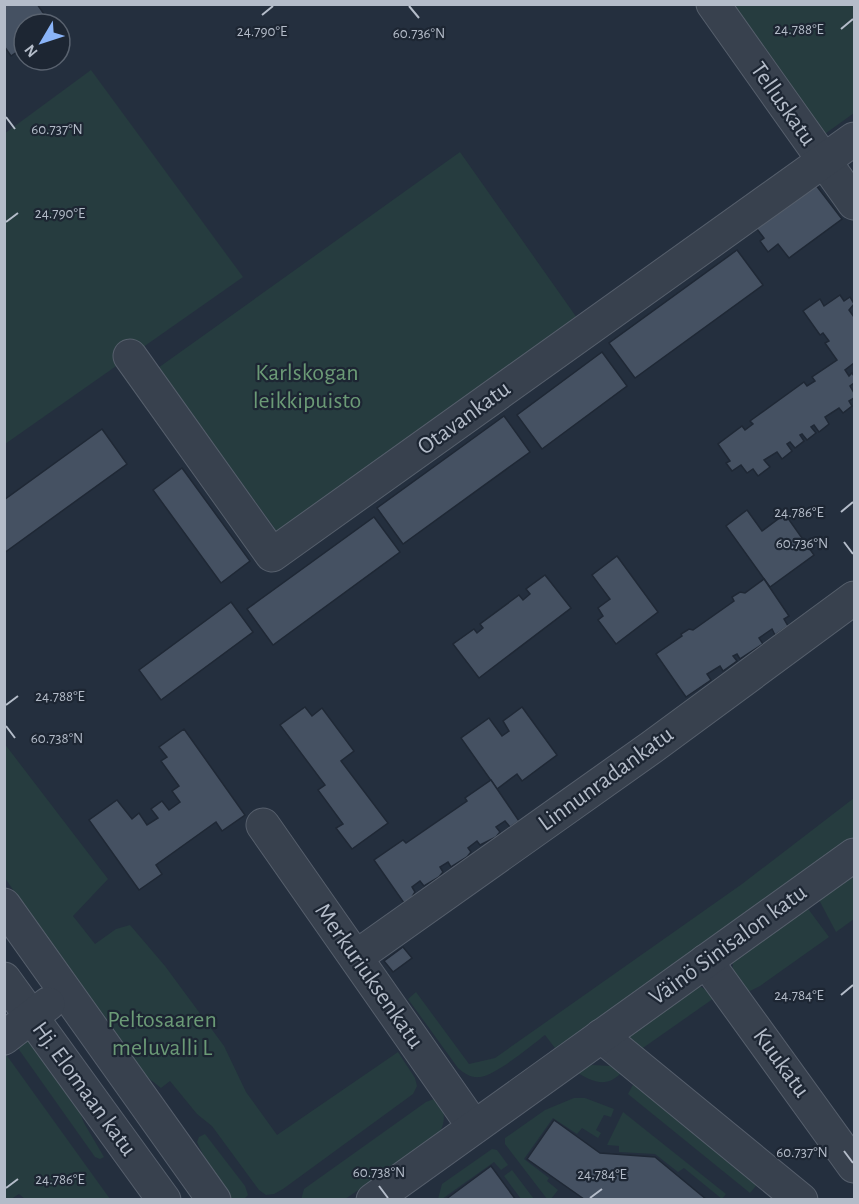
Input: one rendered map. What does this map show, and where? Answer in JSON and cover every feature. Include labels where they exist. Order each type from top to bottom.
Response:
[{"type":"street","name":"Telluskatu","points":[[713,4],[855,203]]},
{"type":"street","name":"Otavankatu","points":[[130,356],[272,555],[855,139]]},
{"type":"street","name":"Linnunradankatu","points":[[356,957],[852,605]]},
{"type":"street","name":"Merkuriuksenkatu","points":[[263,825],[474,1127]]},
{"type":"street","name":"Väinö Sinisalon katu","points":[[373,1200],[855,855]]},
{"type":"street","name":"Hj. Elomaan katu","points":[[4,905],[214,1200]]},
{"type":"street","name":"Kuukatu","points":[[706,961],[855,1166]]},
{"type":"street","name":"Hj. Elomaan katu","points":[[4,979],[164,1200]]},
{"type":"street","points":[[4,1038],[65,990]]},
{"type":"street","points":[[601,1036],[801,1200]]},
{"type":"green space","points":[[729,5],[854,5],[854,113],[822,136]]},
{"type":"green space","points":[[91,70],[243,277],[5,444],[4,134]]},
{"type":"green space","name":"Karlskogan leikkipuisto","points":[[460,152],[577,318],[278,533],[158,368]]},
{"type":"green space","name":"Peltosaaren meluvalli L","points":[[4,743],[108,879],[73,916],[95,944],[116,929],[130,925],[165,966],[224,1046],[246,1092],[277,1135],[398,1052],[415,1078],[417,1086],[413,1094],[283,1189],[266,1195],[259,1190],[212,1126],[197,1114],[170,1081],[161,1088],[132,1065],[5,878]]},
{"type":"green space","points":[[854,798],[854,841],[558,1052],[545,1035],[495,1071],[480,1077],[471,1076],[458,1068],[408,999],[416,992],[469,1064],[495,1058],[742,884]]},
{"type":"green space","points":[[854,871],[854,919],[836,932],[818,898]]},
{"type":"green space","points":[[806,906],[829,937],[760,986],[750,991],[742,991],[732,973],[733,962]]},
{"type":"green space","points":[[693,987],[701,987],[717,996],[640,1050],[624,1036]]},
{"type":"green space","points":[[29,1039],[71,1090],[84,1123],[104,1157],[100,1159],[95,1157],[15,1044]]},
{"type":"green space","points":[[4,1053],[110,1199],[25,1199],[19,1194],[11,1199],[5,1199]]},
{"type":"green space","points":[[592,1065],[624,1070],[606,1082],[594,1081],[574,1071]]},
{"type":"green space","points":[[636,1079],[760,1181],[750,1193],[628,1094]]},
{"type":"green space","points":[[574,1098],[585,1098],[614,1109],[611,1117],[604,1115],[596,1130],[601,1133],[598,1138],[582,1128],[577,1134],[553,1118],[524,1159],[549,1178],[547,1181],[558,1190],[551,1199],[547,1199],[505,1144],[505,1138],[545,1110]]},
{"type":"green space","points":[[439,1099],[444,1115],[443,1124],[435,1139],[345,1199],[301,1200],[304,1189],[426,1102]]},
{"type":"green space","points":[[623,1112],[726,1194],[722,1199],[684,1168],[678,1172],[655,1154],[619,1152],[619,1146],[607,1145]]},
{"type":"green space","points":[[205,1134],[245,1186],[248,1195],[244,1199],[227,1199],[219,1188],[197,1142],[199,1137]]},
{"type":"green space","points":[[492,1149],[497,1150],[508,1165],[501,1170],[494,1162],[442,1199],[438,1199],[442,1184]]},
{"type":"green space","points":[[512,1170],[534,1199],[521,1199],[504,1176]]},
{"type":"building","points":[[4,4],[37,4],[43,12],[12,12],[12,55],[4,46]]},
{"type":"building","points":[[812,180],[842,219],[789,258],[778,244],[768,252],[760,241],[764,238],[753,224]]},
{"type":"building","points":[[737,250],[763,285],[635,378],[609,343]]},
{"type":"building","points":[[840,295],[844,301],[850,297],[854,304],[849,310],[854,317],[854,363],[845,370],[849,376],[852,373],[854,376],[854,383],[850,386],[854,398],[849,401],[852,406],[843,413],[839,408],[825,417],[829,424],[819,432],[814,425],[811,427],[816,433],[807,440],[802,434],[800,435],[804,441],[795,448],[790,442],[787,444],[792,451],[782,459],[777,452],[764,460],[770,467],[758,476],[753,469],[747,473],[741,465],[732,471],[726,463],[730,461],[718,444],[742,426],[745,430],[753,424],[750,421],[804,382],[807,386],[815,381],[812,377],[837,360],[825,343],[829,341],[823,333],[820,335],[803,311],[820,299],[824,306]]},
{"type":"building","points":[[602,352],[627,386],[542,449],[517,415]]},
{"type":"building","points":[[504,416],[530,452],[403,544],[377,508]]},
{"type":"building","points":[[102,429],[127,464],[4,553],[4,500]]},
{"type":"building","points":[[182,468],[250,561],[221,583],[153,490]]},
{"type":"building","points":[[747,510],[762,531],[785,514],[814,555],[770,587],[726,526]]},
{"type":"building","points":[[374,517],[400,552],[273,645],[247,609]]},
{"type":"building","points":[[617,556],[658,612],[616,644],[598,620],[603,616],[598,608],[610,599],[592,575]]},
{"type":"building","points":[[545,575],[571,608],[479,678],[453,644],[474,629],[477,633],[483,628],[480,624],[519,595],[523,600],[530,594],[526,589]]},
{"type":"building","points":[[764,579],[789,616],[784,619],[788,626],[775,635],[772,629],[759,638],[763,644],[740,659],[737,654],[733,656],[737,661],[723,671],[720,666],[707,674],[711,680],[686,697],[656,654],[682,636],[681,634],[689,629],[693,630],[734,601],[732,597],[740,592],[745,593]]},
{"type":"building","points":[[231,602],[253,632],[161,700],[139,670]]},
{"type":"building","points":[[305,707],[312,716],[322,708],[354,751],[341,761],[388,823],[352,849],[336,828],[343,824],[318,790],[325,785],[280,725]]},
{"type":"building","points":[[522,707],[557,755],[522,781],[517,774],[497,789],[461,738],[489,718],[502,736],[509,731],[503,721]]},
{"type":"building","points":[[184,729],[245,815],[222,831],[216,822],[156,865],[162,874],[139,890],[89,820],[117,800],[132,819],[139,813],[147,825],[158,818],[151,809],[162,801],[169,810],[180,802],[172,791],[179,786],[161,761],[167,757],[159,747]]},
{"type":"building","points":[[491,780],[519,821],[510,827],[505,821],[496,827],[500,832],[496,837],[480,845],[477,841],[468,848],[471,852],[467,857],[451,867],[448,862],[440,867],[443,872],[439,877],[424,886],[420,881],[412,887],[415,892],[412,897],[404,903],[374,860],[403,840],[406,843],[467,801],[465,798]]},
{"type":"building","points":[[403,947],[412,958],[393,972],[384,961]]},
{"type":"building","points":[[554,1120],[600,1153],[655,1157],[707,1200],[584,1199],[527,1159]]},
{"type":"building","points":[[491,1166],[516,1200],[445,1200]]}]
